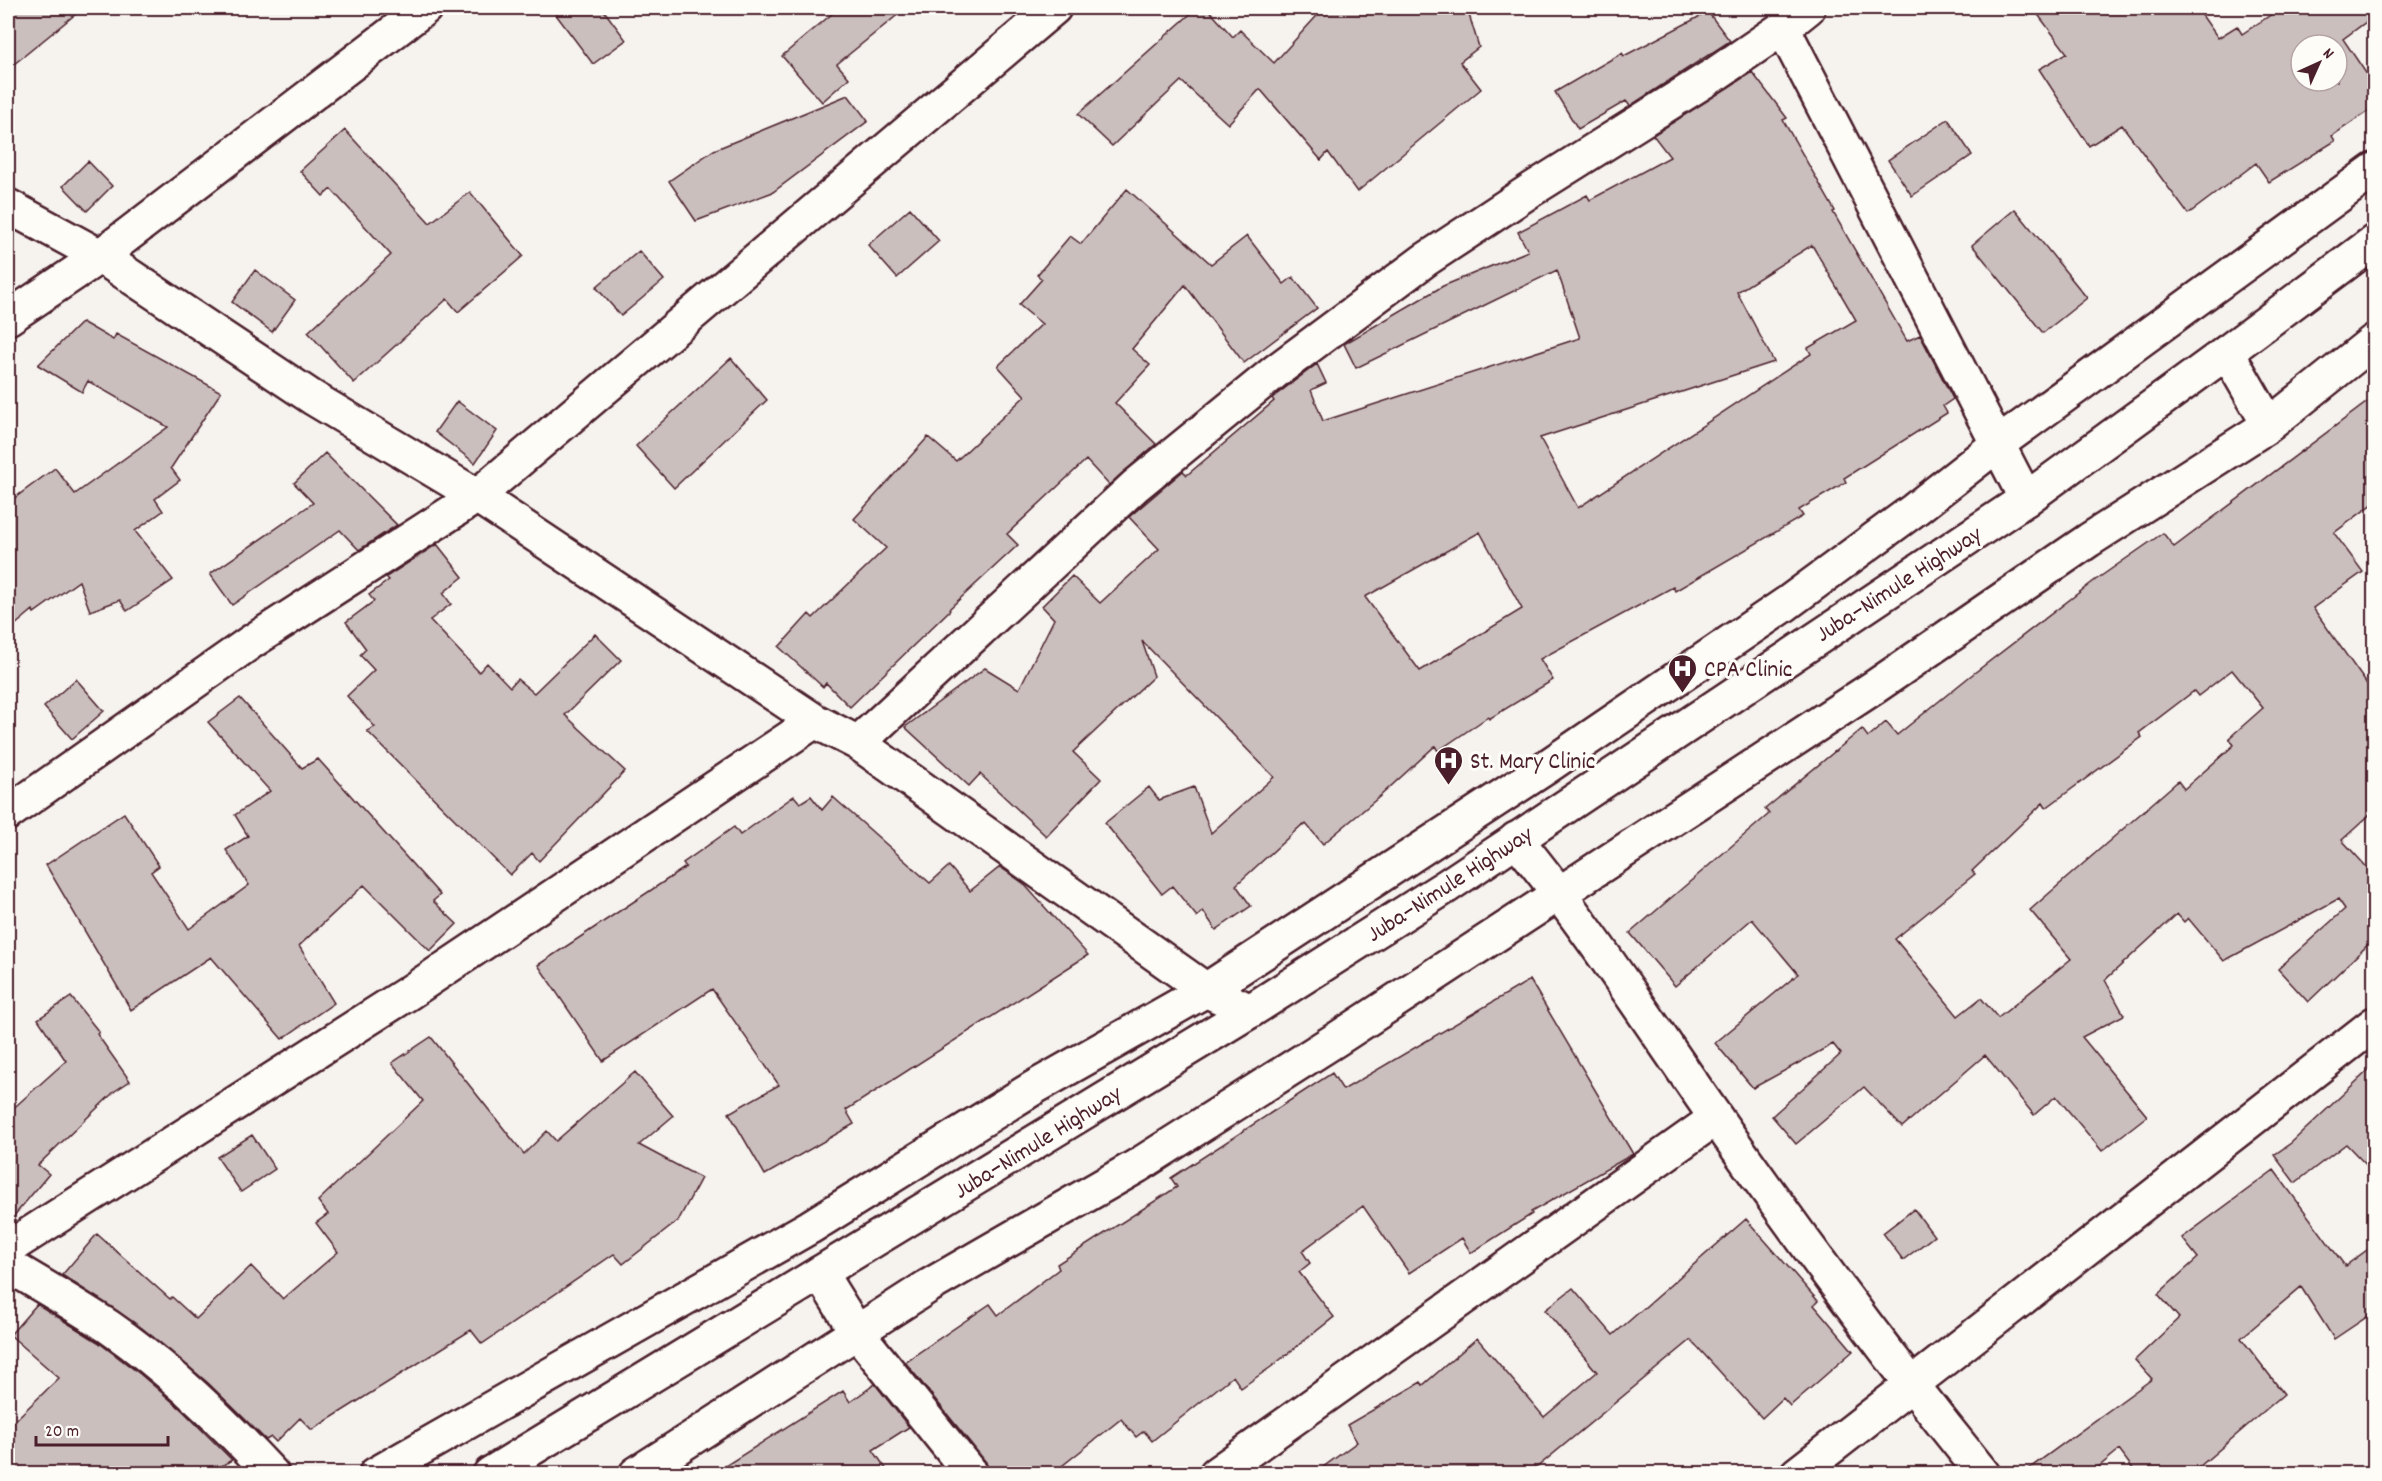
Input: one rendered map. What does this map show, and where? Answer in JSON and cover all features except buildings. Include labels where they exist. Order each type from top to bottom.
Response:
[{"type":"street","points":[[8,318],[100,256],[425,8]]},
{"type":"street","points":[[8,813],[251,642],[477,496],[1054,8]]},
{"type":"street","points":[[858,743],[1135,486],[1276,371],[1425,260],[1784,28],[1808,8]]},
{"type":"street","points":[[1784,28],[2026,499]]},
{"type":"street","points":[[376,1473],[810,1227],[1035,1087],[1206,990],[1545,768],[1786,604],[1914,510],[1998,444],[2374,170]]},
{"type":"street","points":[[8,206],[100,256],[313,398],[477,496],[815,720],[858,743],[1206,990],[1250,1011]]},
{"type":"street","name":"Juba–Nimule Highway","points":[[490,1473],[1250,1011],[1516,839],[2026,499],[2374,242]]},
{"type":"street","points":[[636,1473],[937,1281],[1137,1166],[1560,893],[1876,686],[2089,540],[2269,425],[2374,341]]},
{"type":"street","points":[[2228,352],[2269,425]]},
{"type":"street","points":[[8,1248],[410,992],[815,720]]},
{"type":"street","points":[[1516,839],[1560,893],[1716,1118],[1910,1384],[1983,1473]]},
{"type":"street","points":[[1797,1473],[2374,1024]]},
{"type":"street","points":[[1216,1473],[1716,1118]]},
{"type":"street","points":[[8,1264],[110,1327],[199,1402],[273,1473]]},
{"type":"street","points":[[820,1274],[856,1331],[971,1473]]},
{"type":"place","name":"CPA Clinic","points":[[1683,694]]},
{"type":"place","name":"St. Mary Clinic","points":[[1449,786]]}]
